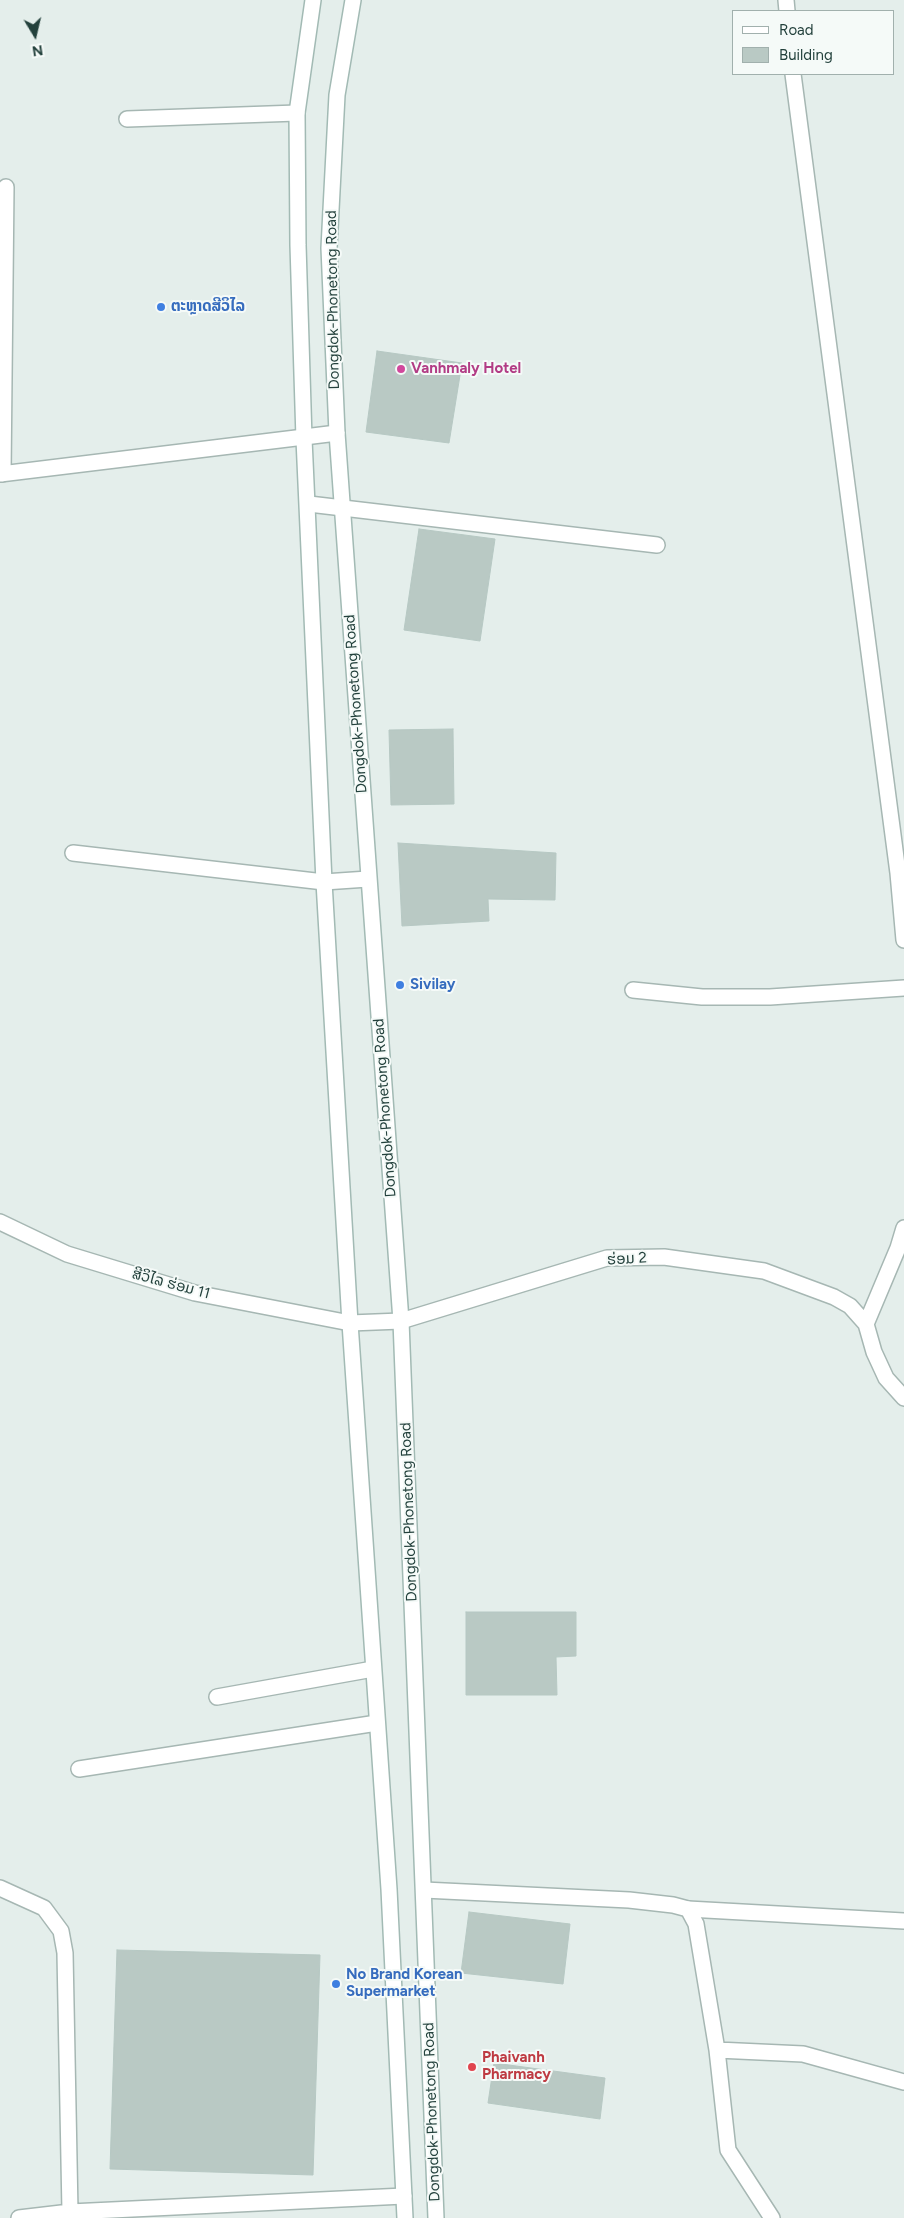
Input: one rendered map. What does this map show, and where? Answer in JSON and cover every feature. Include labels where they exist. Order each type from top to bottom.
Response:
[{"type":"main road","name":"Dongdok-Phonetong Road","points":[[313,0],[297,113],[298,244],[304,439],[309,504],[324,882],[350,1323],[389,1889],[405,2218]]},
{"type":"main road","name":"Dongdok-Phonetong Road","points":[[353,0],[337,95],[329,248],[336,433],[343,507],[368,879],[401,1321],[436,2218]]},
{"type":"main road","points":[[794,75],[901,873],[904,940]]},
{"type":"main road","points":[[127,119],[297,113]]},
{"type":"main road","points":[[6,187],[1,474],[304,439],[336,433]]},
{"type":"main road","points":[[309,504],[657,545]]},
{"type":"main road","points":[[73,852],[324,882],[368,879]]},
{"type":"main road","points":[[633,990],[702,997],[770,997],[904,988]]},
{"type":"main road","name":"ສີວິໄລ ຮ່ອມ 11","points":[[0,1222],[67,1254],[195,1293],[350,1323]]},
{"type":"main road","points":[[904,1228],[898,1248],[866,1324],[874,1352],[886,1378],[904,1398]]},
{"type":"main road","name":"ຮ່ອມ 2","points":[[350,1323],[401,1321],[607,1258],[664,1257],[764,1271],[834,1297],[850,1306],[866,1324]]},
{"type":"main road","points":[[217,1697],[374,1669]]},
{"type":"main road","points":[[79,1768],[377,1724]]},
{"type":"main road","points":[[0,1888],[44,1908],[61,1931],[65,1953],[70,2212]]},
{"type":"main road","points":[[424,1890],[629,1900],[673,1904],[688,1909],[904,1921]]},
{"type":"main road","points":[[688,1909],[696,1924],[717,2050],[728,2150],[772,2218]]},
{"type":"main road","points":[[717,2050],[803,2054],[904,2082]]},
{"type":"main road","points":[[18,2218],[70,2212],[404,2196]]},
{"type":"building","points":[[377,351],[462,363],[449,443],[366,432]]},
{"type":"building","points":[[419,529],[495,539],[480,641],[404,630]]},
{"type":"building","points":[[453,729],[454,804],[391,805],[389,730]]},
{"type":"building","points":[[398,843],[556,853],[555,900],[488,899],[489,921],[402,926]]},
{"type":"building","points":[[466,1612],[576,1612],[576,1656],[556,1657],[557,1695],[466,1695]]},
{"type":"building","points":[[469,1912],[570,1924],[563,1984],[461,1973]]},
{"type":"building","points":[[117,1950],[320,1955],[313,2175],[110,2169]]},
{"type":"building","points":[[494,2063],[605,2078],[600,2119],[488,2103]]},
{"type":"place","name":"ຕະຫຼາດສີວິໄລ","points":[[161,307]]},
{"type":"place","name":"Vanhmaly Hotel","points":[[401,369]]},
{"type":"place","name":"Sivilay","points":[[400,985]]},
{"type":"place","name":"No Brand Korean Supermarket","points":[[336,1984]]},
{"type":"place","name":"Phaivanh Pharmacy","points":[[472,2067]]}]
